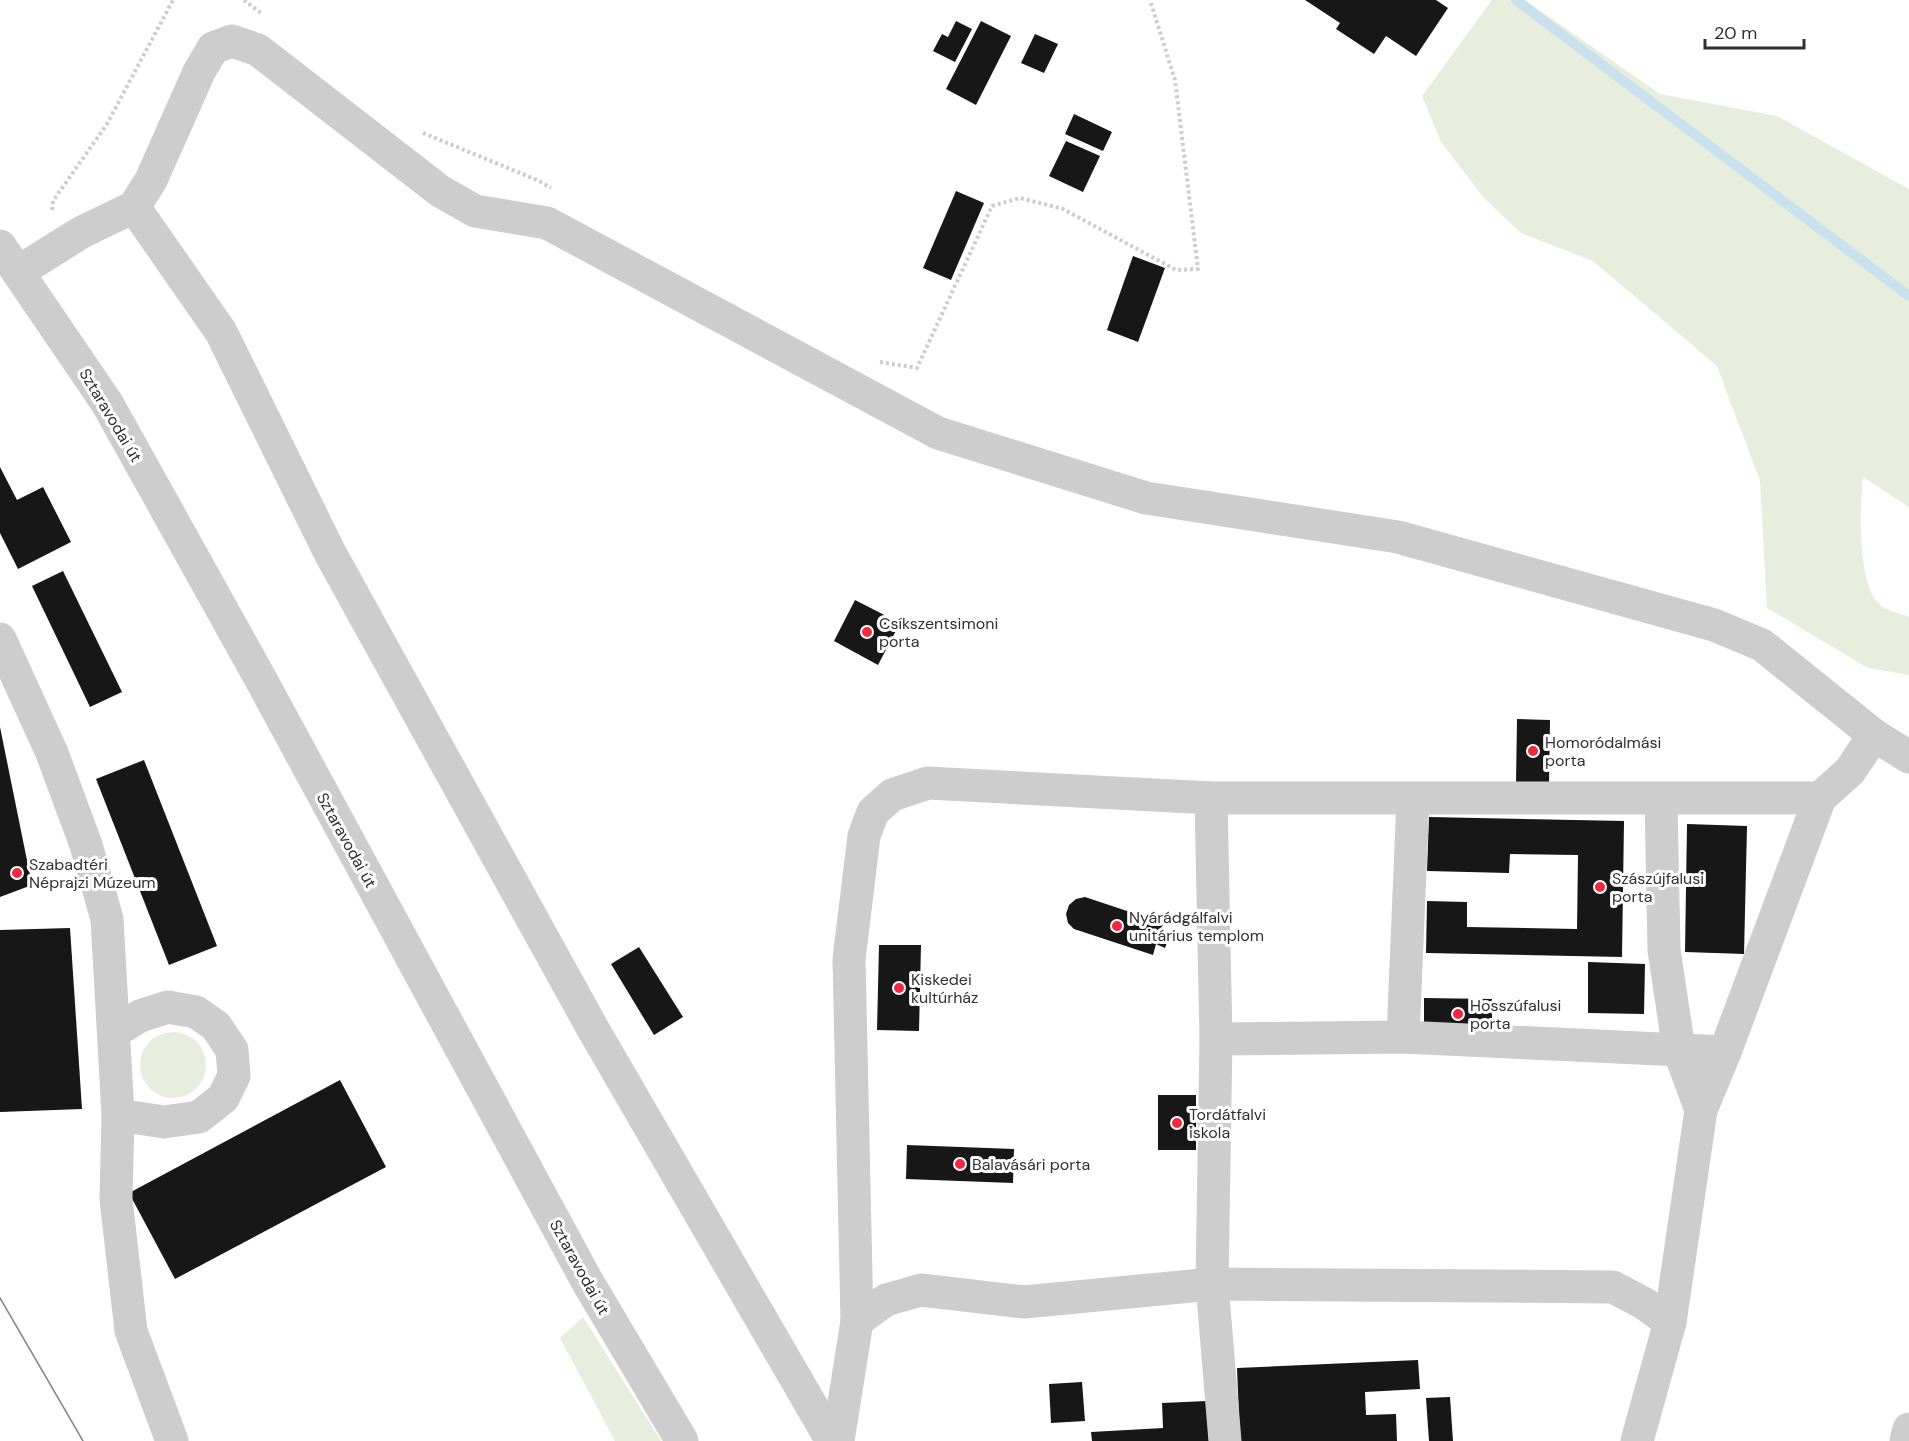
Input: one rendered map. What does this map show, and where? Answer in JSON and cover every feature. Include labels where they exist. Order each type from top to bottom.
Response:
[{"type":"street","points":[[9,259],[54,249],[82,232],[134,207],[151,180],[208,56],[213,48],[232,40],[258,50],[440,191],[475,211],[548,223],[938,433],[1146,498],[1398,537],[1714,626],[1762,645],[1875,735],[1909,757]]},
{"type":"street","points":[[134,207],[221,332],[330,553],[593,1029],[832,1441]]},
{"type":"street","name":"Sztaravodai út","points":[[9,259],[107,403],[582,1271],[682,1441]]},
{"type":"street","points":[[0,639],[52,753],[86,845],[107,919],[117,1115],[116,1198],[131,1330],[172,1441]]},
{"type":"street","points":[[1637,1441],[1670,1322],[1701,1110],[1820,798],[1850,771],[1875,735]]},
{"type":"street","points":[[838,1441],[857,1321],[849,959],[864,836],[873,812],[892,795],[928,783],[1211,798],[1820,798]]},
{"type":"street","points":[[1211,798],[1216,1039],[1212,1284],[1225,1441]]},
{"type":"street","points":[[1403,1037],[1413,799]]},
{"type":"street","points":[[1661,799],[1664,950],[1679,1050],[1701,1110]]},
{"type":"street","points":[[114,1032],[140,1016],[168,1007],[196,1012],[216,1026],[232,1050],[234,1076],[222,1098],[199,1118],[164,1122],[117,1115]]},
{"type":"street","points":[[1216,1039],[1403,1037],[1725,1052]]},
{"type":"street","points":[[857,1321],[886,1300],[921,1290],[1024,1302],[1212,1284],[1613,1287],[1645,1304],[1670,1322]]},
{"type":"street","points":[[1906,1441],[1909,1429]]},
{"type":"path","points":[[54,249],[49,230],[53,201],[106,124],[173,0]]},
{"type":"path","points":[[244,0],[271,21]]},
{"type":"path","points":[[871,361],[917,368],[992,207],[1020,198],[1063,209],[1176,270],[1198,269],[1175,80],[1150,0]]},
{"type":"path","points":[[414,127],[423,133],[537,180],[557,192]]},
{"type":"green space","points":[[1492,0],[1525,0],[1660,94],[1777,116],[1909,189],[1909,507],[1863,477],[1861,526],[1864,566],[1874,598],[1883,607],[1909,617],[1909,675],[1868,668],[1767,608],[1760,481],[1717,366],[1593,261],[1521,233],[1484,198],[1441,142],[1422,96]]},
{"type":"green space","points":[[173,1032],[186,1035],[196,1042],[203,1052],[206,1065],[203,1078],[196,1088],[186,1095],[173,1098],[160,1095],[150,1088],[143,1078],[140,1065],[143,1052],[150,1042],[160,1035]]},
{"type":"green space","points":[[583,1317],[661,1441],[615,1441],[560,1338]]},
{"type":"building","points":[[1305,0],[1436,0],[1448,8],[1416,56],[1386,36],[1374,54],[1336,29],[1340,23]]},
{"type":"building","points":[[956,21],[972,29],[955,62],[933,51],[942,34],[948,37]]},
{"type":"building","points":[[981,21],[1011,36],[976,105],[946,89]]},
{"type":"building","points":[[1035,34],[1058,44],[1044,73],[1021,63]]},
{"type":"building","points":[[1074,114],[1112,132],[1103,151],[1065,134]]},
{"type":"building","points":[[1066,141],[1100,156],[1083,192],[1049,176]]},
{"type":"building","points":[[956,191],[984,203],[951,280],[923,268]]},
{"type":"building","points":[[1133,256],[1165,268],[1138,342],[1107,330]]},
{"type":"building","points":[[0,467],[17,500],[43,487],[71,542],[18,569],[0,533]]},
{"type":"building","points":[[63,571],[122,692],[90,707],[32,586]]},
{"type":"building","name":"Csíkszentsimoni porta","points":[[855,600],[900,623],[878,665],[834,641]]},
{"type":"building","name":"Homoródalmási porta","points":[[1517,719],[1550,720],[1549,784],[1516,783]]},
{"type":"building","points":[[0,727],[32,885],[0,897]]},
{"type":"building","points":[[144,760],[217,946],[169,965],[96,779]]},
{"type":"building","name":"Szászújfalusi porta","points":[[1429,817],[1624,821],[1622,957],[1426,953],[1427,901],[1467,902],[1467,927],[1577,929],[1578,855],[1510,854],[1509,873],[1427,871]]},
{"type":"building","points":[[1687,824],[1747,826],[1744,954],[1685,952]]},
{"type":"building","name":"Nyárádgálfalvi unitárius templom","points":[[1085,897],[1163,923],[1160,934],[1169,937],[1165,948],[1156,944],[1153,955],[1074,929],[1068,923],[1066,914],[1069,905],[1076,899]]},
{"type":"building","points":[[70,928],[82,1109],[0,1112],[0,930]]},
{"type":"building","name":"Kiskedei kultúrház","points":[[879,945],[921,945],[919,1031],[877,1030]]},
{"type":"building","points":[[639,947],[683,1017],[654,1035],[611,964]]},
{"type":"building","points":[[1588,962],[1645,964],[1644,1014],[1588,1013]]},
{"type":"building","name":"Hosszúfalusi porta","points":[[1424,998],[1492,999],[1492,1030],[1424,1028]]},
{"type":"building","points":[[340,1080],[386,1167],[175,1279],[129,1193]]},
{"type":"building","name":"Tordátfalvi iskola","points":[[1158,1095],[1196,1095],[1196,1150],[1158,1150]]},
{"type":"building","name":"Balavásári porta","points":[[907,1145],[1014,1149],[1013,1183],[906,1179]]},
{"type":"building","points":[[1418,1360],[1420,1389],[1365,1392],[1366,1415],[1396,1414],[1397,1441],[1240,1441],[1237,1368]]},
{"type":"building","points":[[1082,1382],[1085,1421],[1051,1423],[1049,1384]]},
{"type":"building","points":[[1450,1397],[1453,1441],[1429,1441],[1426,1398]]},
{"type":"building","points":[[1207,1401],[1209,1441],[1092,1441],[1091,1432],[1163,1428],[1162,1403]]},
{"type":"waterway","points":[[1516,0],[1909,296]]},
{"type":"tram line","points":[[0,1298],[83,1441]]},
{"type":"place","name":"Csíkszentsimoni porta","points":[[867,632]]},
{"type":"place","name":"Homoródalmási porta","points":[[1533,751]]},
{"type":"place","name":"Szabadtéri Néprajzi Múzeum","points":[[17,873]]},
{"type":"place","name":"Szászújfalusi porta","points":[[1600,887]]},
{"type":"place","name":"Nyárádgálfalvi unitárius templom","points":[[1117,926]]},
{"type":"place","name":"Kiskedei kultúrház","points":[[899,988]]},
{"type":"place","name":"Hosszúfalusi porta","points":[[1458,1014]]},
{"type":"place","name":"Tordátfalvi iskola","points":[[1177,1123]]},
{"type":"place","name":"Balavásári porta","points":[[960,1164]]}]
